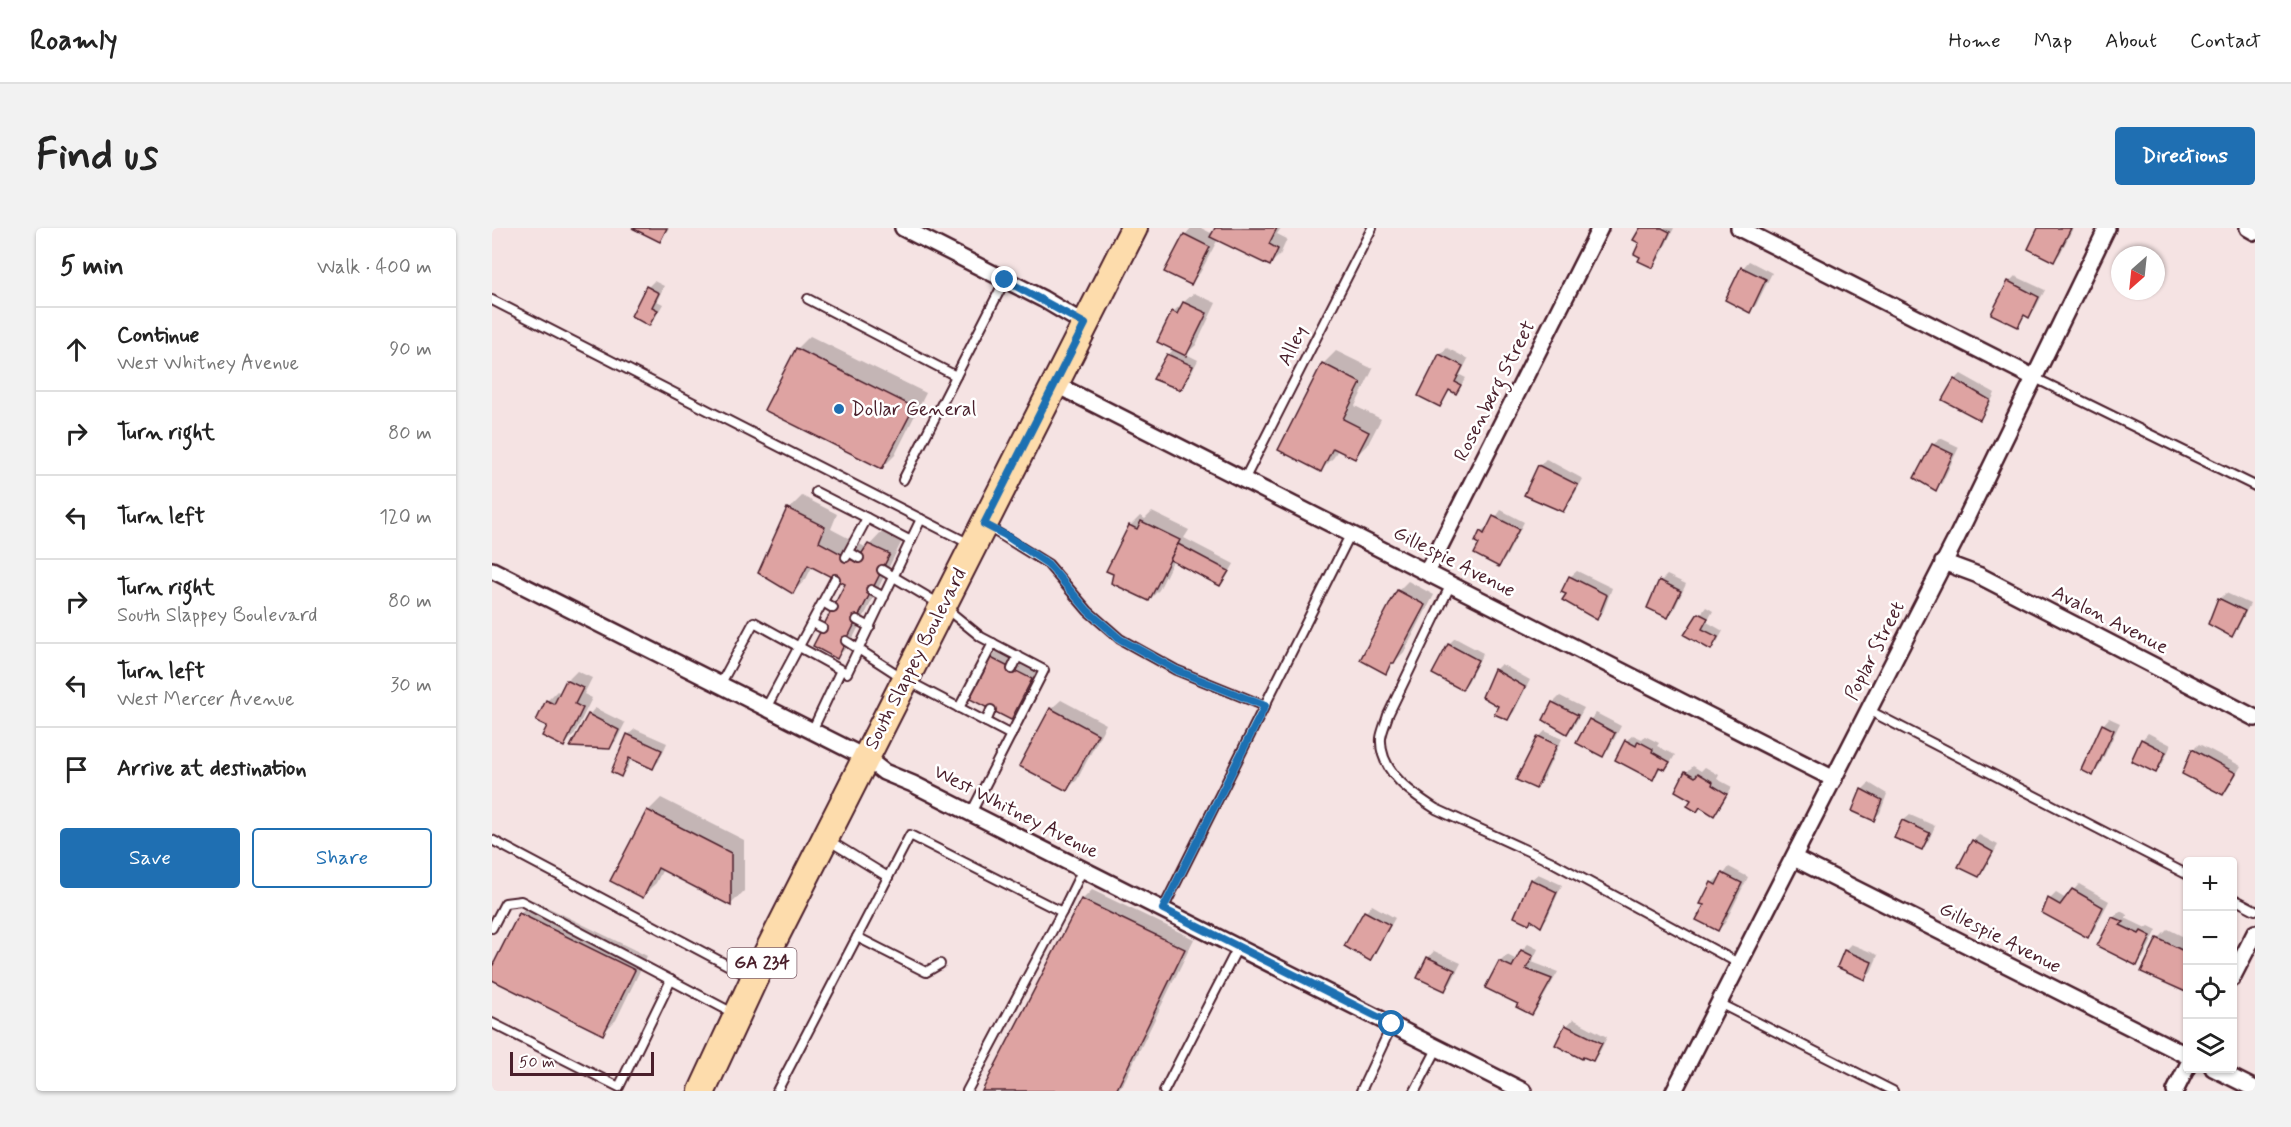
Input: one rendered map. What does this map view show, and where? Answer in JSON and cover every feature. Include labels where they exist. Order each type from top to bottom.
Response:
[{"type":"main road","name":"South Slappey Boulevard","points":[[702,1091],[753,979],[824,837],[906,680],[1134,228]]},
{"type":"street","points":[[903,228],[1085,324]]},
{"type":"street","name":"Rosenberg Street","points":[[1427,572],[1600,228]]},
{"type":"street","points":[[1739,228],[2033,376]]},
{"type":"street","name":"Poplar Street","points":[[1674,1091],[1834,779],[2108,228]]},
{"type":"street","points":[[2248,228],[2255,232]]},
{"type":"street","name":"Gillespie Avenue","points":[[1055,384],[1834,779]]},
{"type":"street","name":"Avalon Avenue","points":[[1943,562],[1978,575],[2255,718]]},
{"type":"street","name":"West Whitney Avenue","points":[[492,570],[866,758],[884,772],[971,813],[1523,1091]]},
{"type":"street","name":"Gillespie Avenue","points":[[1794,858],[2183,1054]]},
{"type":"street","points":[[2237,968],[2255,933]]},
{"type":"street","points":[[2175,1091],[2183,1073]]},
{"type":"street","points":[[2223,1073],[2255,1089]]},
{"type":"lane","name":"Alley","points":[[1244,480],[1372,228]]},
{"type":"lane","points":[[903,480],[1005,280]]},
{"type":"lane","points":[[808,299],[956,376]]},
{"type":"lane","points":[[492,300],[921,519],[979,535],[1005,535],[1048,564],[1088,611],[1120,639],[1176,670],[1265,706]]},
{"type":"lane","points":[[2033,376],[2255,486]]},
{"type":"lane","points":[[816,492],[911,541]]},
{"type":"lane","points":[[859,558],[848,555],[867,518]]},
{"type":"lane","points":[[720,685],[754,622],[847,674],[921,519]]},
{"type":"lane","points":[[1163,909],[1351,533]]},
{"type":"lane","points":[[882,570],[943,606],[981,637],[1044,670],[971,813]]},
{"type":"lane","points":[[766,708],[835,579]]},
{"type":"lane","points":[[1451,584],[1388,715],[1381,736],[1382,753],[1389,770],[1419,798],[1436,810],[1552,862],[1740,964]]},
{"type":"lane","points":[[872,590],[884,597]]},
{"type":"lane","points":[[823,602],[833,608]]},
{"type":"lane","points":[[856,620],[870,627]]},
{"type":"lane","points":[[812,622],[822,628]]},
{"type":"lane","points":[[846,641],[906,680],[1011,735]]},
{"type":"lane","points":[[959,708],[993,643]]},
{"type":"lane","points":[[1012,669],[1018,656]]},
{"type":"lane","points":[[812,731],[841,670]]},
{"type":"lane","points":[[986,722],[991,710]]},
{"type":"lane","points":[[1868,710],[2183,873]]},
{"type":"lane","points":[[777,1091],[910,835],[1062,912]]},
{"type":"lane","points":[[824,837],[888,877]]},
{"type":"lane","points":[[492,840],[753,979]]},
{"type":"lane","points":[[967,1091],[1083,869]]},
{"type":"lane","points":[[492,928],[505,903],[521,901],[737,1015]]},
{"type":"lane","points":[[2237,901],[2255,910]]},
{"type":"lane","points":[[857,937],[926,972],[940,964]]},
{"type":"lane","points":[[1164,1091],[1238,947]]},
{"type":"lane","points":[[492,1023],[619,1087],[671,980]]},
{"type":"lane","points":[[1719,1004],[1893,1091]]},
{"type":"lane","points":[[1361,1091],[1392,1024]]},
{"type":"lane","points":[[1415,1091],[1438,1047]]},
{"type":"building","points":[[632,228],[667,228],[660,242]]},
{"type":"building","points":[[1215,228],[1277,228],[1269,244],[1278,249],[1270,266],[1210,237]]},
{"type":"building","points":[[1640,228],[1662,228],[1670,232],[1653,268],[1638,261],[1640,257],[1634,254],[1639,243],[1633,240]]},
{"type":"building","points":[[2038,228],[2071,228],[2054,262],[2028,249]]},
{"type":"building","points":[[1184,234],[1210,247],[1191,285],[1164,272]]},
{"type":"building","points":[[1741,267],[1766,279],[1750,313],[1725,300]]},
{"type":"building","points":[[2008,281],[2039,297],[2029,318],[2024,315],[2018,327],[1991,314]]},
{"type":"building","points":[[646,286],[659,293],[652,307],[658,310],[649,326],[631,316]]},
{"type":"building","points":[[1183,302],[1207,313],[1186,356],[1157,342],[1172,311],[1177,314]]},
{"type":"building","name":"Dollar General","points":[[796,348],[914,407],[882,469],[764,410]]},
{"type":"building","points":[[1167,354],[1193,366],[1181,390],[1153,379]]},
{"type":"building","points":[[1439,354],[1463,366],[1455,382],[1461,385],[1456,394],[1449,390],[1440,407],[1418,396]]},
{"type":"building","points":[[1322,363],[1361,383],[1343,419],[1369,432],[1355,459],[1333,448],[1321,472],[1278,450]]},
{"type":"building","points":[[1954,379],[1990,400],[1980,420],[1942,400]]},
{"type":"building","points":[[1932,444],[1953,454],[1936,491],[1914,478]]},
{"type":"building","points":[[1538,465],[1578,485],[1563,512],[1524,495]]},
{"type":"building","points":[[787,508],[825,527],[819,542],[856,562],[868,544],[890,554],[837,659],[813,646],[845,584],[808,565],[793,594],[758,573]]},
{"type":"building","points":[[1493,516],[1519,529],[1499,567],[1474,554],[1479,544],[1475,542],[1480,531],[1484,534]]},
{"type":"building","points":[[1141,521],[1180,540],[1149,601],[1111,583],[1113,574],[1106,571],[1129,525],[1137,529]]},
{"type":"building","points":[[1178,544],[1229,571],[1220,586],[1170,560]]},
{"type":"building","points":[[1569,576],[1607,595],[1597,620],[1562,600],[1566,594],[1561,592]]},
{"type":"building","points":[[1659,580],[1681,591],[1668,618],[1647,608]]},
{"type":"building","points":[[1397,590],[1425,605],[1386,674],[1360,660]]},
{"type":"building","points":[[2218,598],[2245,611],[2232,637],[2208,624]]},
{"type":"building","points":[[1698,613],[1708,618],[1702,629],[1718,637],[1711,650],[1684,635]]},
{"type":"building","points":[[1448,644],[1478,660],[1462,690],[1432,674]]},
{"type":"building","points":[[989,657],[1032,679],[1011,720],[968,698]]},
{"type":"building","points":[[1494,669],[1525,687],[1508,720],[1494,714],[1498,706],[1482,697]]},
{"type":"building","points":[[566,680],[583,688],[575,704],[583,708],[564,747],[542,736],[547,726],[536,721],[546,700],[554,704]]},
{"type":"building","points":[[1552,702],[1578,715],[1567,734],[1543,720]]},
{"type":"building","points":[[1050,708],[1098,734],[1067,791],[1019,766]]},
{"type":"building","points":[[588,714],[619,730],[610,749],[570,747]]},
{"type":"building","points":[[1589,719],[1615,733],[1603,757],[1576,743]]},
{"type":"building","points":[[2102,724],[2114,730],[2093,776],[2081,770]]},
{"type":"building","points":[[627,734],[662,750],[653,769],[629,758],[621,777],[611,772]]},
{"type":"building","points":[[1538,736],[1557,745],[1536,789],[1516,780]]},
{"type":"building","points":[[2141,739],[2166,752],[2156,773],[2131,761]]},
{"type":"building","points":[[1625,740],[1636,746],[1638,741],[1670,762],[1665,770],[1659,767],[1653,780],[1615,760]]},
{"type":"building","points":[[2192,749],[2236,773],[2223,795],[2182,774]]},
{"type":"building","points":[[1685,771],[1695,777],[1698,773],[1727,794],[1714,816],[1700,807],[1697,812],[1687,806],[1691,800],[1675,791]]},
{"type":"building","points":[[1861,789],[1882,800],[1874,821],[1852,811]]},
{"type":"building","points":[[647,810],[731,853],[731,906],[658,868],[643,898],[610,881]]},
{"type":"building","points":[[1902,820],[1930,833],[1922,850],[1894,838]]},
{"type":"building","points":[[1972,840],[1993,852],[1979,877],[1958,867]]},
{"type":"building","points":[[1722,873],[1742,883],[1718,931],[1696,920],[1704,905],[1700,904],[1711,882],[1716,885]]},
{"type":"building","points":[[1530,879],[1557,892],[1541,927],[1531,920],[1529,924],[1514,917]]},
{"type":"building","points":[[2072,889],[2103,907],[2088,938],[2042,913],[2048,898],[2060,905]]},
{"type":"building","points":[[1081,899],[1185,949],[1116,1091],[1101,1089],[1100,1091],[982,1091]]},
{"type":"building","points":[[1364,911],[1390,925],[1370,961],[1344,946]]},
{"type":"building","points":[[519,913],[635,970],[603,1035],[492,980],[492,967]]},
{"type":"building","points":[[2112,917],[2124,922],[2120,925],[2139,934],[2141,931],[2151,936],[2137,966],[2097,946]]},
{"type":"building","points":[[2157,938],[2183,951],[2183,991],[2141,972]]},
{"type":"building","points":[[1521,950],[1533,956],[1526,969],[1552,979],[1532,1015],[1516,1007],[1518,1004],[1485,988],[1499,961],[1512,967]]},
{"type":"building","points":[[1844,950],[1872,962],[1865,980],[1837,967]]},
{"type":"building","points":[[1427,957],[1455,970],[1445,991],[1417,978]]},
{"type":"building","points":[[1565,1025],[1602,1043],[1593,1061],[1583,1057],[1582,1059],[1555,1045]]},
{"type":"place","name":"Dollar General","points":[[839,409]]},
{"type":"route","points":[[1005,280],[1085,324],[984,524],[1005,535],[1048,564],[1088,611],[1120,639],[1176,670],[1265,706],[1163,909],[1392,1024]]}]
